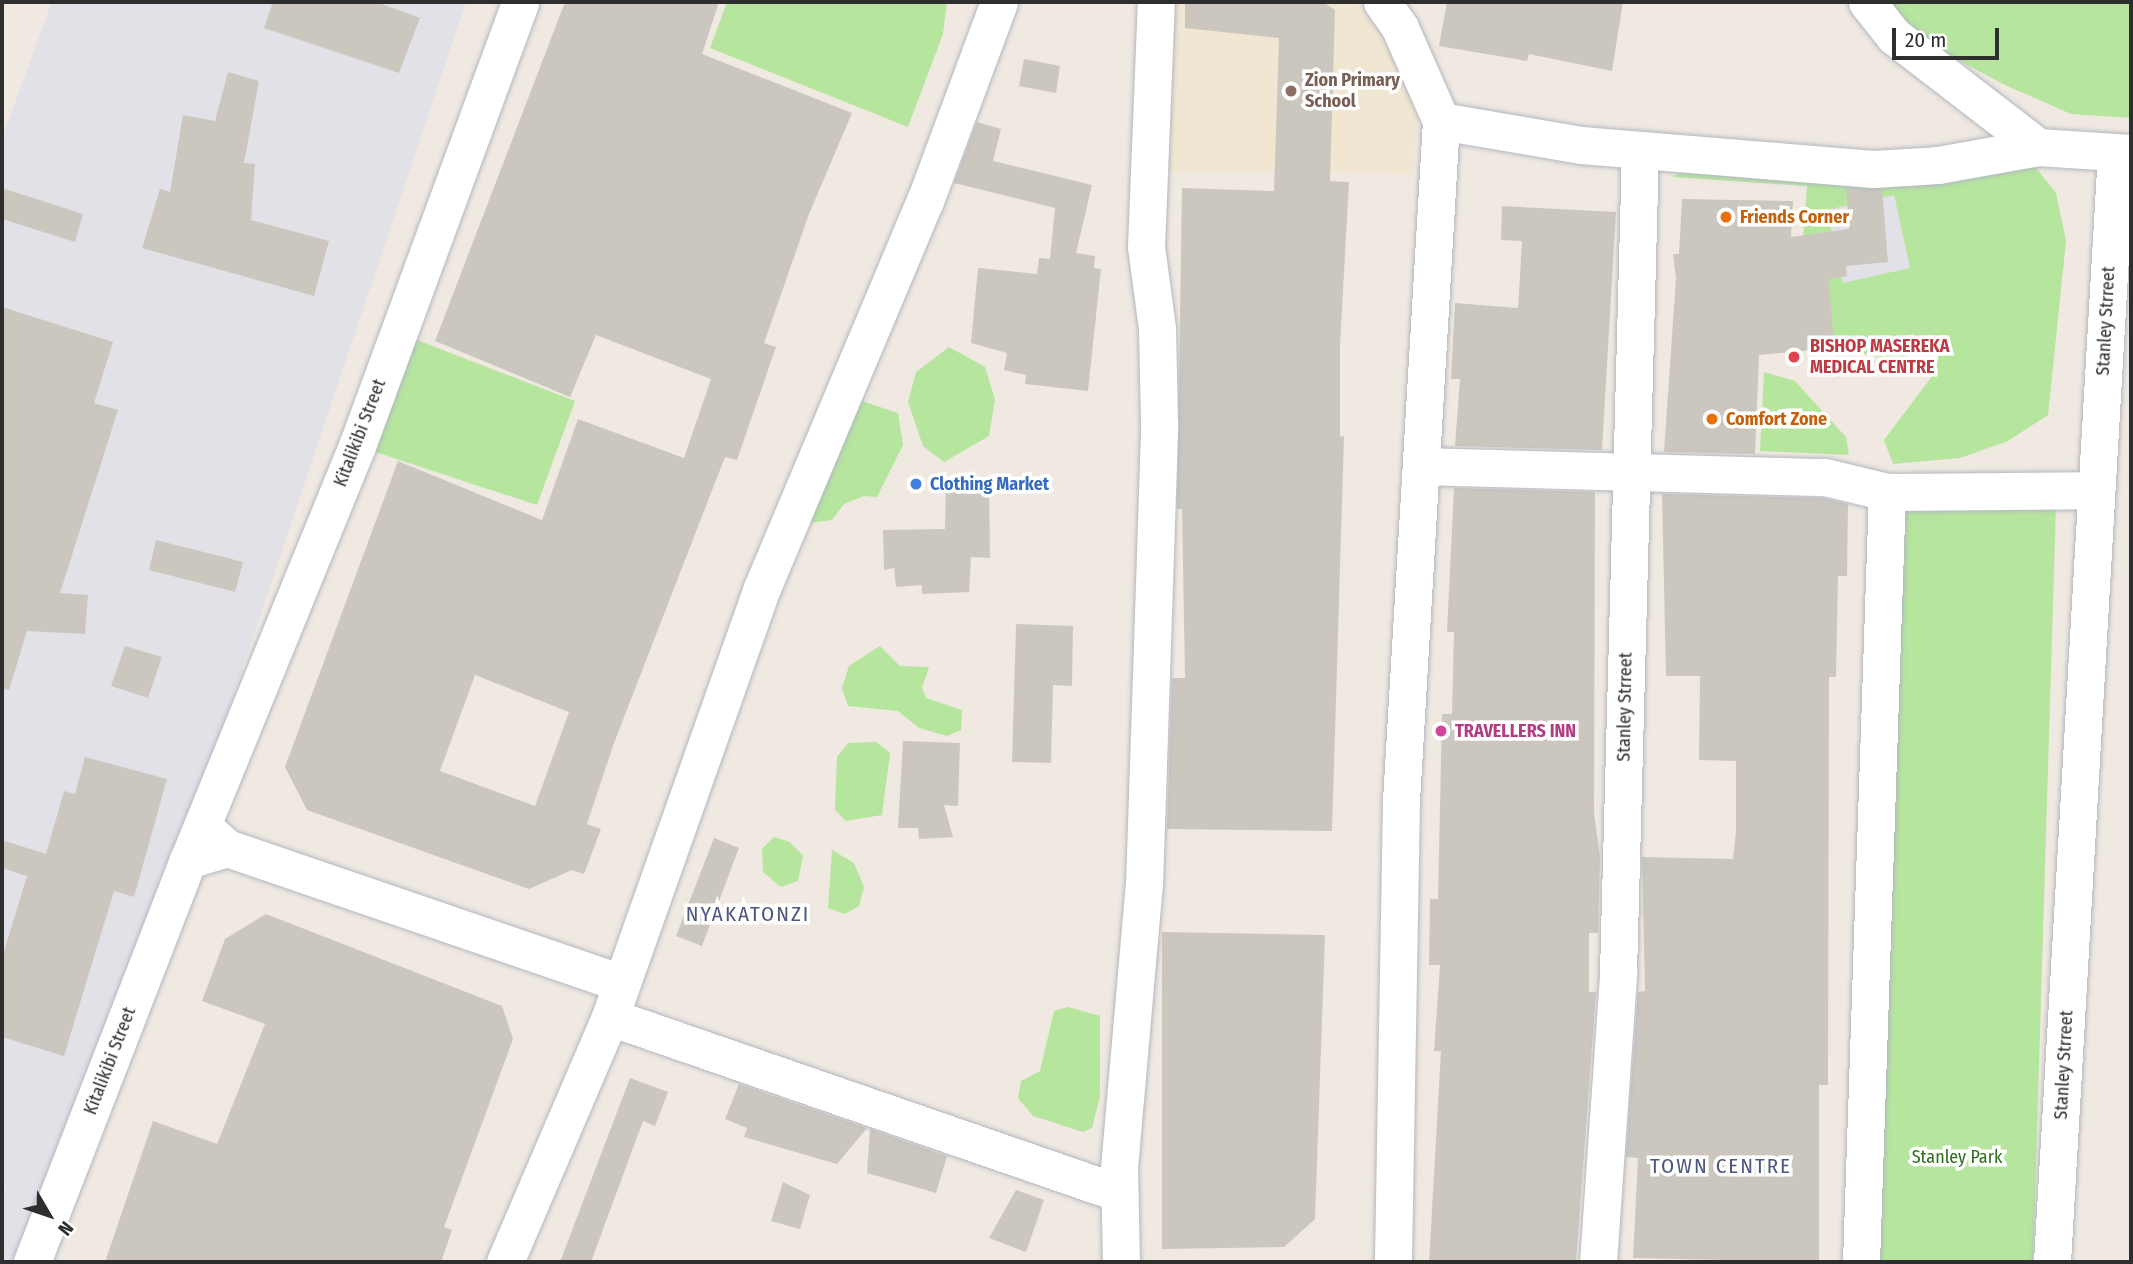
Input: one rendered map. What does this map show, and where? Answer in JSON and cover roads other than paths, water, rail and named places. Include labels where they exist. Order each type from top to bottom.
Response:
[{"type":"street","name":"Kitalikibi Street","points":[[32,1262],[188,860],[199,824],[357,446],[520,2]]},
{"type":"street","points":[[505,1262],[610,1017],[618,982],[762,588],[925,201],[999,2]]},
{"type":"street","points":[[1121,1262],[1119,1193],[1144,885],[1159,423],[1157,328],[1146,247],[1156,2]]},
{"type":"street","points":[[1382,2],[1400,28],[1441,121],[1401,801],[1393,1262]]},
{"type":"street","points":[[1867,2],[1894,36],[2038,147]]},
{"type":"street","points":[[1441,121],[1640,150],[1873,169],[1938,165],[2038,147],[2124,153]]},
{"type":"street","name":"Stanley Strreet","points":[[1598,1262],[1618,973],[1640,150]]},
{"type":"street","name":"Stanley Strreet","points":[[2052,1262],[2096,490],[2124,153]]},
{"type":"street","points":[[1421,467],[1630,468],[1825,477],[1887,492],[2096,490]]},
{"type":"street","points":[[1861,1262],[1887,492]]},
{"type":"street","points":[[199,824],[227,848],[618,982]]},
{"type":"street","points":[[188,860],[227,848]]},
{"type":"street","points":[[610,1017],[1119,1193]]},
{"type":"place","name":"Zion Primary School","points":[[1291,91]]},
{"type":"place","name":"Friends Corner","points":[[1726,217]]},
{"type":"place","name":"BISHOP MASEREKA MEDICAL CENTRE","points":[[1794,357]]},
{"type":"place","name":"Comfort Zone","points":[[1712,419]]},
{"type":"place","name":"Clothing Market","points":[[916,484]]},
{"type":"place","name":"TRAVELLERS INN","points":[[1441,731]]},
{"type":"district","name":"NYAKATONZI","points":[[748,914]]},
{"type":"district","name":"TOWN CENTRE","points":[[1721,1166]]},
{"type":"park label","name":"Stanley Park","points":[[1957,1157]]}]
